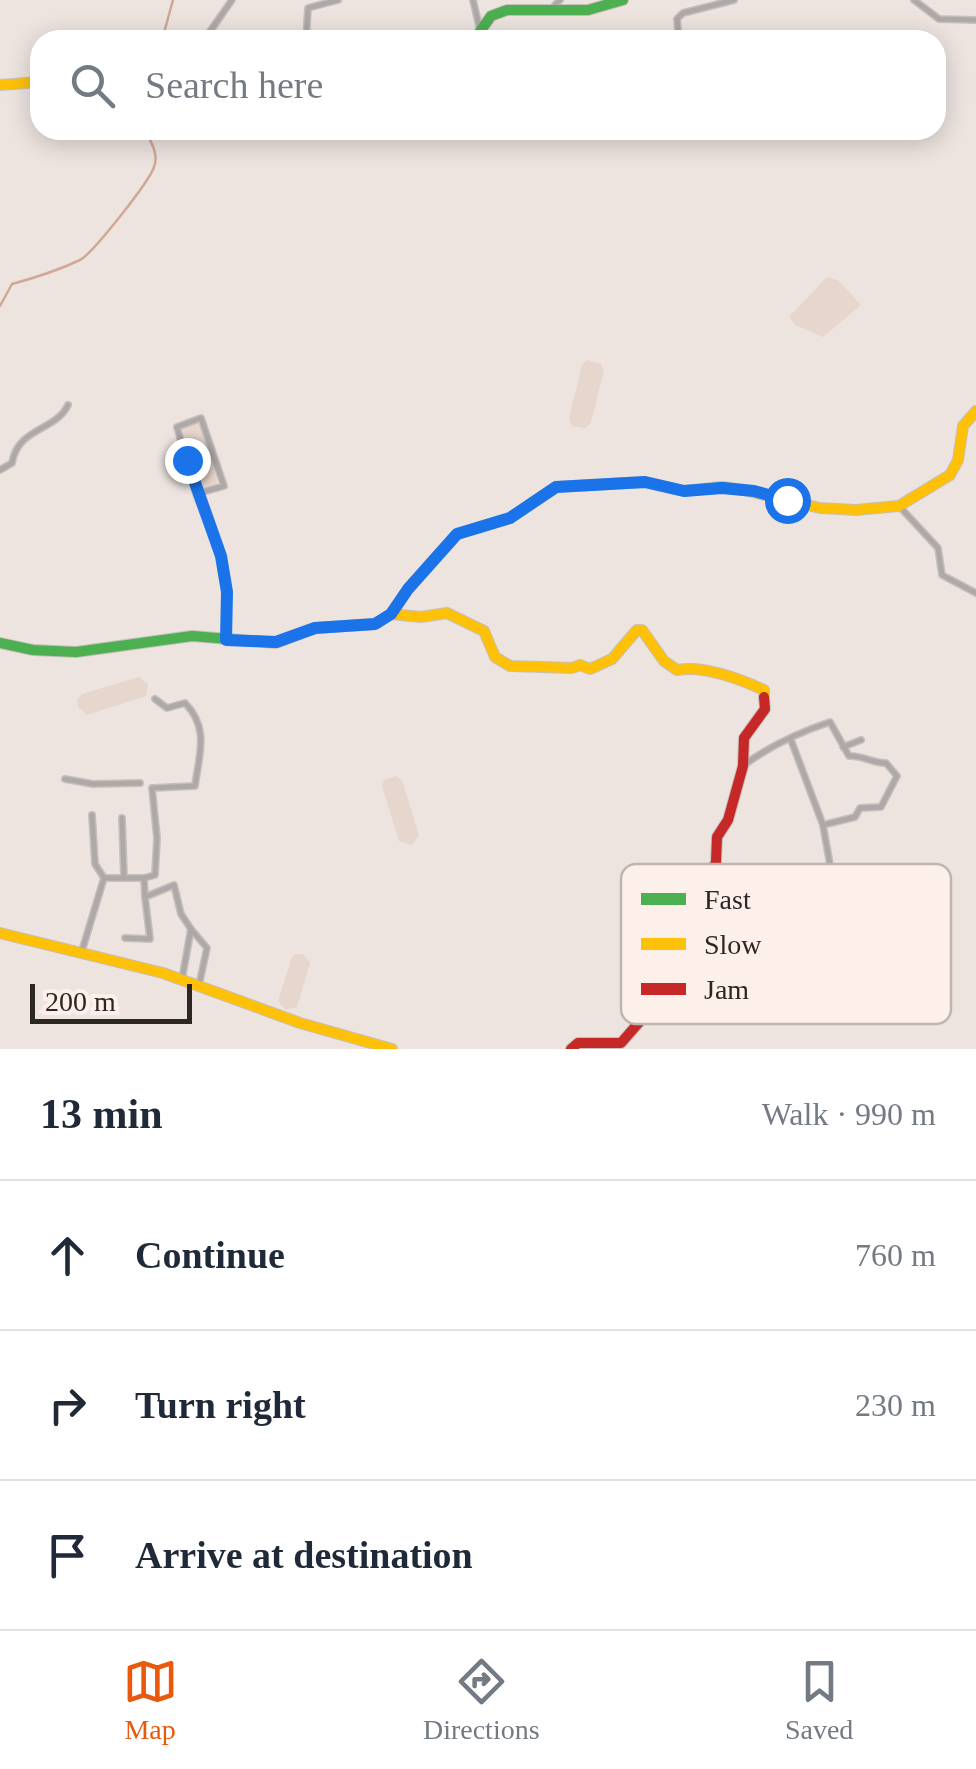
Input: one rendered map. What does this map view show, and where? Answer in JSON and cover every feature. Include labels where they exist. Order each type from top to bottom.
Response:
[{"type":"main road","points":[[482,30],[496,14],[591,11],[623,0]]},
{"type":"main road","points":[[0,86],[30,83]]},
{"type":"main road","points":[[0,643],[76,652],[192,636],[276,642],[315,628],[375,624],[391,614],[457,534],[510,518],[556,487],[645,482],[684,491],[754,491],[820,508],[900,506],[950,476],[958,460],[964,426],[976,411]]},
{"type":"main road","points":[[391,614],[447,614],[484,631],[496,657],[510,666],[580,665],[590,669],[612,659],[637,630],[642,630],[664,661],[677,670],[698,666],[764,690],[765,709],[744,738],[743,766],[728,820],[718,838],[715,864]]},
{"type":"main road","points":[[0,933],[199,985],[300,1023],[392,1049]]},
{"type":"main road","points":[[571,1049],[578,1043],[622,1043],[639,1024]]},
{"type":"street","points":[[211,30],[232,0]]},
{"type":"street","points":[[307,30],[308,8],[338,0]]},
{"type":"street","points":[[474,0],[477,30]]},
{"type":"street","points":[[549,11],[560,0]]},
{"type":"street","points":[[678,30],[677,19],[683,12],[734,0]]},
{"type":"street","points":[[914,0],[939,19],[976,20]]},
{"type":"street","points":[[0,470],[12,464],[14,449],[64,414],[68,405]]},
{"type":"street","points":[[196,494],[224,486],[201,418],[177,426],[196,494],[221,556],[227,592],[226,640]]},
{"type":"street","points":[[900,506],[938,548],[942,575],[976,592]]},
{"type":"street","points":[[104,878],[155,875],[152,788],[195,786],[204,738],[196,714],[185,704],[167,708],[156,699]]},
{"type":"street","points":[[743,766],[760,753],[791,740],[795,734],[830,722],[849,756],[886,762],[897,776],[881,807],[860,808],[855,817],[823,825]]},
{"type":"street","points":[[791,740],[823,825],[830,864]]},
{"type":"street","points":[[843,747],[861,740]]},
{"type":"street","points":[[65,779],[93,784],[140,783]]},
{"type":"street","points":[[81,954],[104,878],[95,864],[92,816]]},
{"type":"street","points":[[122,818],[124,877]]},
{"type":"street","points":[[125,938],[150,940],[144,878]]},
{"type":"street","points":[[145,897],[174,885],[181,914],[207,948],[199,985]]},
{"type":"street","points":[[182,980],[191,929]]},
{"type":"shaded area","points":[[827,277],[838,280],[861,305],[823,337],[795,325],[789,317]]},
{"type":"shaded area","points":[[587,360],[601,364],[604,371],[591,423],[585,428],[572,426],[569,418],[582,365]]},
{"type":"shaded area","points":[[200,421],[218,484],[200,489],[181,427]]},
{"type":"shaded area","points":[[139,677],[148,684],[146,696],[87,715],[78,707],[77,700],[82,694]]},
{"type":"shaded area","points":[[396,776],[402,780],[419,835],[412,845],[399,841],[382,786],[384,780]]},
{"type":"shaded area","points":[[296,954],[303,954],[310,963],[297,1007],[285,1010],[278,1001]]},
{"type":"waterway","points":[[165,30],[173,0]]},
{"type":"waterway","points":[[0,306],[12,284],[87,255],[154,167],[155,153],[150,140]]},
{"type":"traffic: fast","points":[[481,30],[491,16],[507,10],[588,10],[623,0]]},
{"type":"traffic: fast","points":[[0,643],[33,650],[76,652],[192,636],[276,643],[315,628],[375,624],[391,614],[457,534],[510,518],[556,487],[645,482],[684,491],[722,487],[744,490]]},
{"type":"traffic: slow","points":[[0,85],[30,83]]},
{"type":"traffic: slow","points":[[744,490],[820,508],[899,506],[950,475],[958,460],[963,426],[976,411]]},
{"type":"traffic: slow","points":[[391,614],[421,617],[447,613],[484,631],[495,657],[510,666],[580,665],[590,669],[612,659],[637,630],[642,630],[664,661],[677,670],[698,669],[732,677],[764,690],[764,697]]},
{"type":"traffic: slow","points":[[0,933],[163,973],[300,1023],[392,1049]]},
{"type":"traffic: jam","points":[[715,864],[717,837],[728,820],[743,766],[744,738],[765,709],[764,697]]},
{"type":"traffic: jam","points":[[571,1049],[578,1043],[621,1043],[638,1024]]},
{"type":"route","points":[[187,460],[221,556],[227,592],[226,640],[276,642],[315,628],[375,624],[391,614],[457,534],[510,518],[556,487],[645,482],[684,491],[754,491],[787,500]]}]
